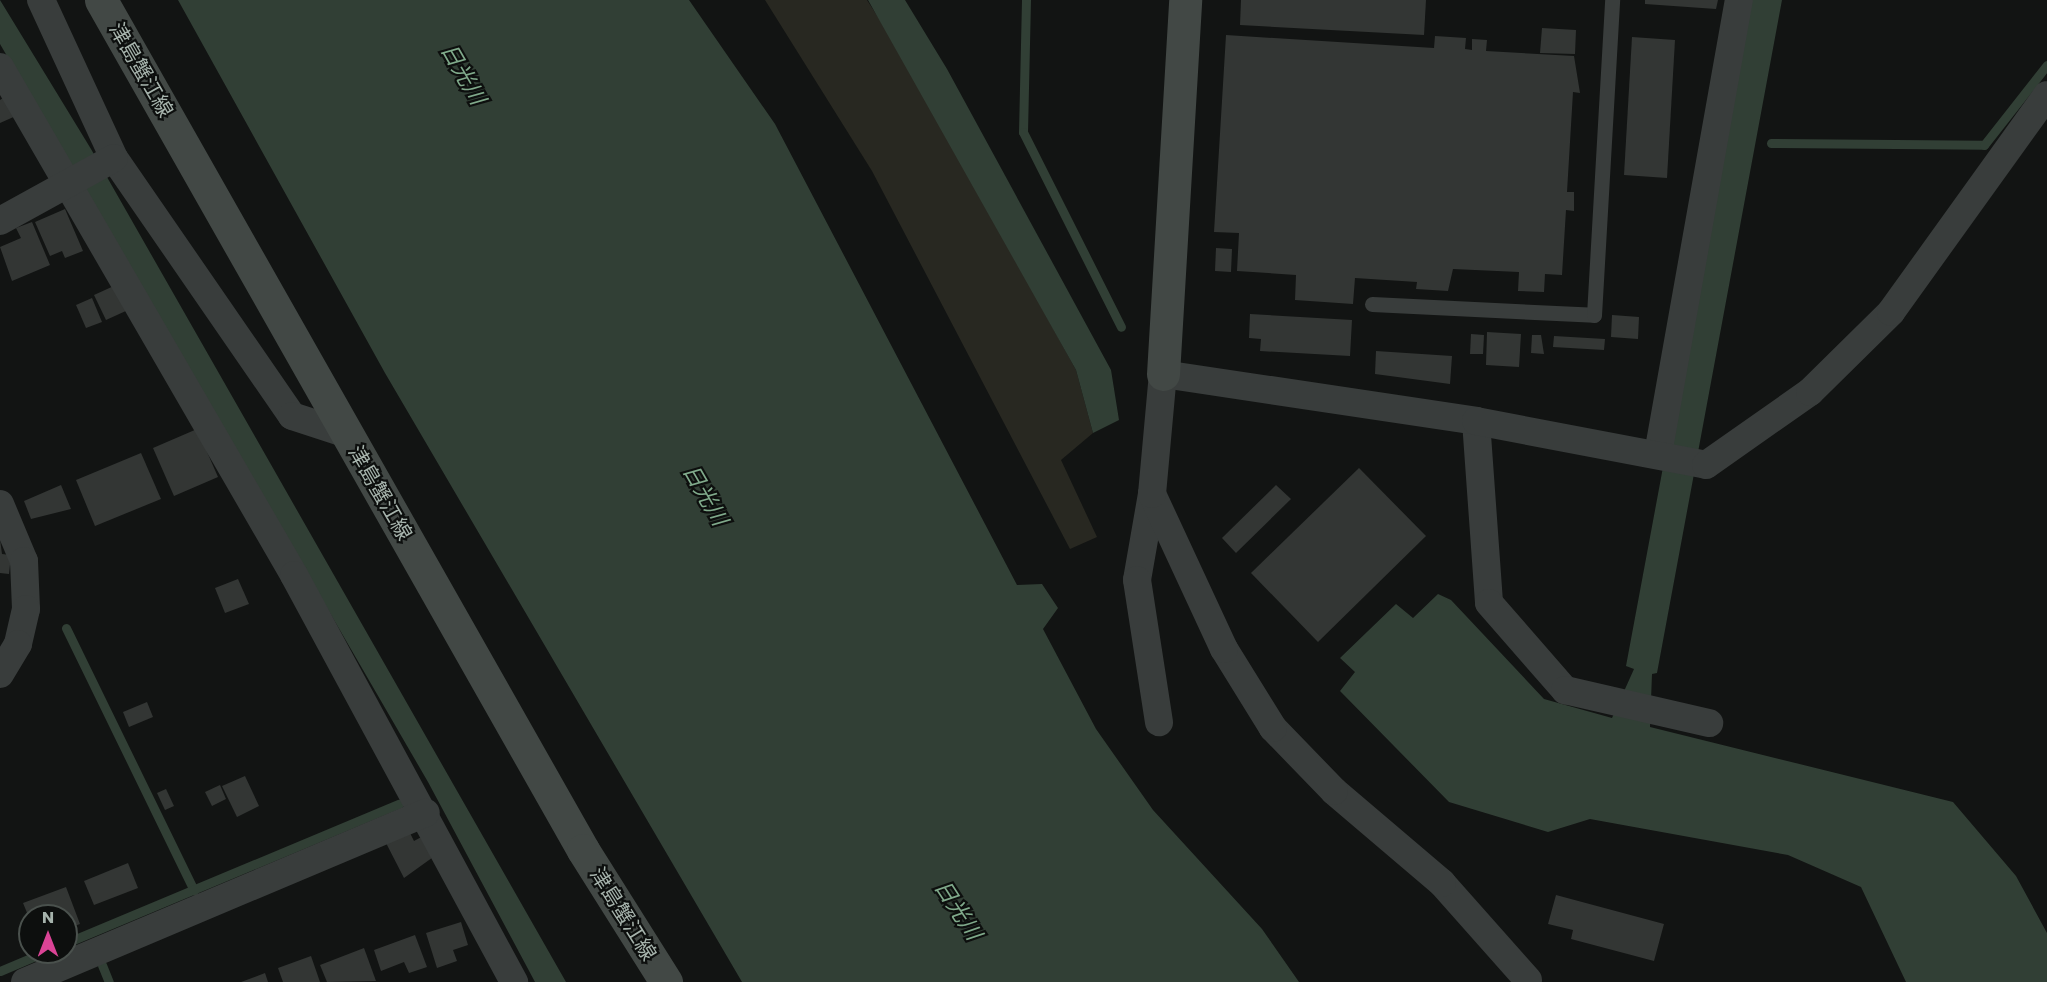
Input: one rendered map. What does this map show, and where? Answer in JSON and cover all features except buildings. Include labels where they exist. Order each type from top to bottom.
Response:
[{"type":"main road","name":"津島蟹江線","points":[[101,0],[583,850],[666,982]]},
{"type":"main road","points":[[1163,374],[1185,0]]},
{"type":"street","points":[[41,0],[114,158],[292,416],[347,434]]},
{"type":"street","points":[[1661,455],[1739,0]]},
{"type":"street","points":[[0,67],[72,184],[426,813],[513,982]]},
{"type":"street","points":[[1159,722],[1137,580],[1152,494],[1163,374],[1476,421],[1706,465],[1810,392],[1891,312],[2047,95]]},
{"type":"street","points":[[0,221],[72,184],[114,158]]},
{"type":"street","points":[[1476,421],[1489,603],[1565,690],[1709,723]]},
{"type":"street","points":[[1152,494],[1224,649],[1273,728],[1334,791],[1442,883],[1528,980]]},
{"type":"street","points":[[0,504],[24,561],[26,609],[18,644],[0,674]]},
{"type":"street","points":[[25,982],[426,813]]},
{"type":"lane","points":[[1372,304],[1593,315],[1612,0]]},
{"type":"shaded area","points":[[765,0],[867,0],[903,56],[1076,370],[1093,433],[1061,460],[1097,537],[1070,549],[872,171]]},
{"type":"water","points":[[0,0],[91,149],[566,982],[535,982],[428,782],[0,44]]},
{"type":"water","name":"日光川","points":[[178,0],[689,0],[775,124],[1017,585],[1042,584],[1058,608],[1043,629],[1096,729],[1153,810],[1262,929],[1299,982],[742,982],[385,373]]},
{"type":"water","points":[[868,0],[905,0],[947,69],[1111,370],[1119,420],[1093,433],[1076,370]]},
{"type":"water","points":[[1750,0],[1782,0],[1657,673],[1652,674],[1650,727],[1953,802],[2016,876],[2047,933],[2047,982],[1906,982],[1861,887],[1788,855],[1590,819],[1548,832],[1449,802],[1340,691],[1355,672],[1340,658],[1396,604],[1413,618],[1438,594],[1451,600],[1544,699],[1612,718],[1634,669],[1626,666]]},
{"type":"waterway","points":[[1026,0],[1023,132],[1121,327]]},
{"type":"waterway","points":[[1771,143],[1984,145],[2047,65]]},
{"type":"waterway","points":[[66,628],[194,890]]},
{"type":"waterway","points":[[78,938],[399,804]]},
{"type":"waterway","points":[[0,971],[18,963]]},
{"type":"waterway","points":[[102,965],[109,982]]}]
